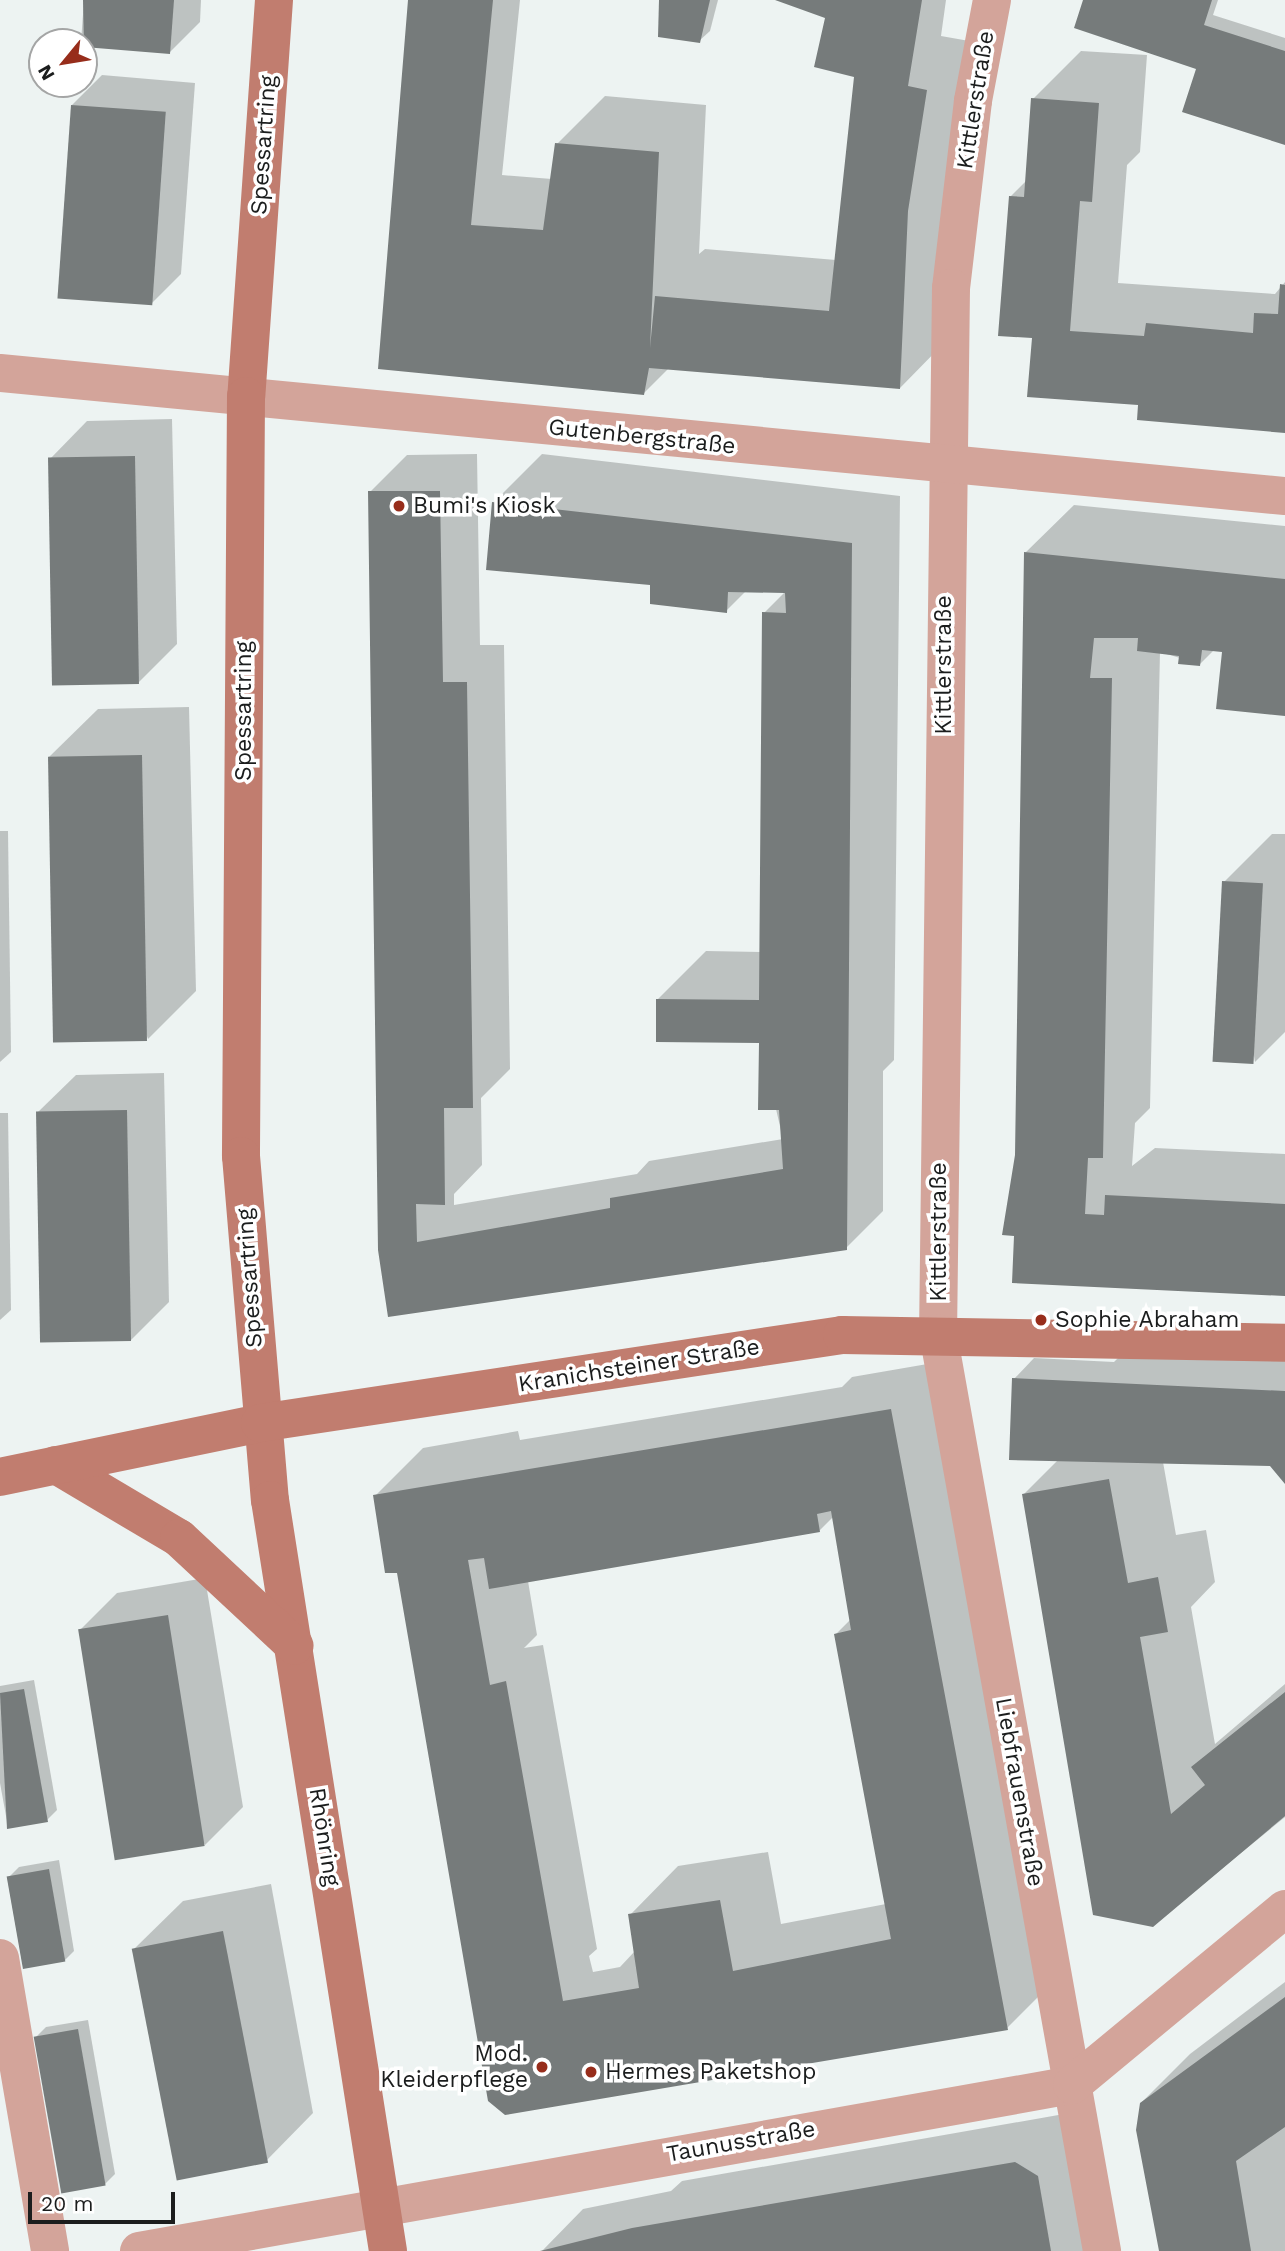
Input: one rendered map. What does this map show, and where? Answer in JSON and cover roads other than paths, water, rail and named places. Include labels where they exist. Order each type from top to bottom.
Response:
[{"type":"main road","name":"Spessartring","points":[[260,1423],[241,1156],[246,396],[274,0]]},
{"type":"main road","name":"Kranichsteiner Straße","points":[[0,1477],[260,1423],[842,1335],[938,1333],[1285,1343]]},
{"type":"main road","name":"Rhönring","points":[[260,1423],[388,2251]]},
{"type":"main road","points":[[56,1465],[179,1538],[295,1646]]},
{"type":"street","name":"Kittlerstraße","points":[[938,1333],[946,468],[951,288],[972,101],[992,0]]},
{"type":"street","name":"Gutenbergstraße","points":[[0,373],[946,468],[1285,496]]},
{"type":"street","name":"Liebfrauenstraße","points":[[938,1333],[1102,2251]]},
{"type":"street","name":"Taunusstraße","points":[[139,2251],[379,2205],[1072,2085],[1285,1909]]},
{"type":"street","points":[[0,1958],[50,2251]]},
{"type":"place","name":"Bumi's Kiosk","points":[[399,506]]},
{"type":"place","name":"Sophie Abraham","points":[[1041,1320]]},
{"type":"place","name":"Mod. Kleiderpflege","points":[[542,2067]]},
{"type":"place","name":"Hermes Paketshop","points":[[591,2072]]}]
